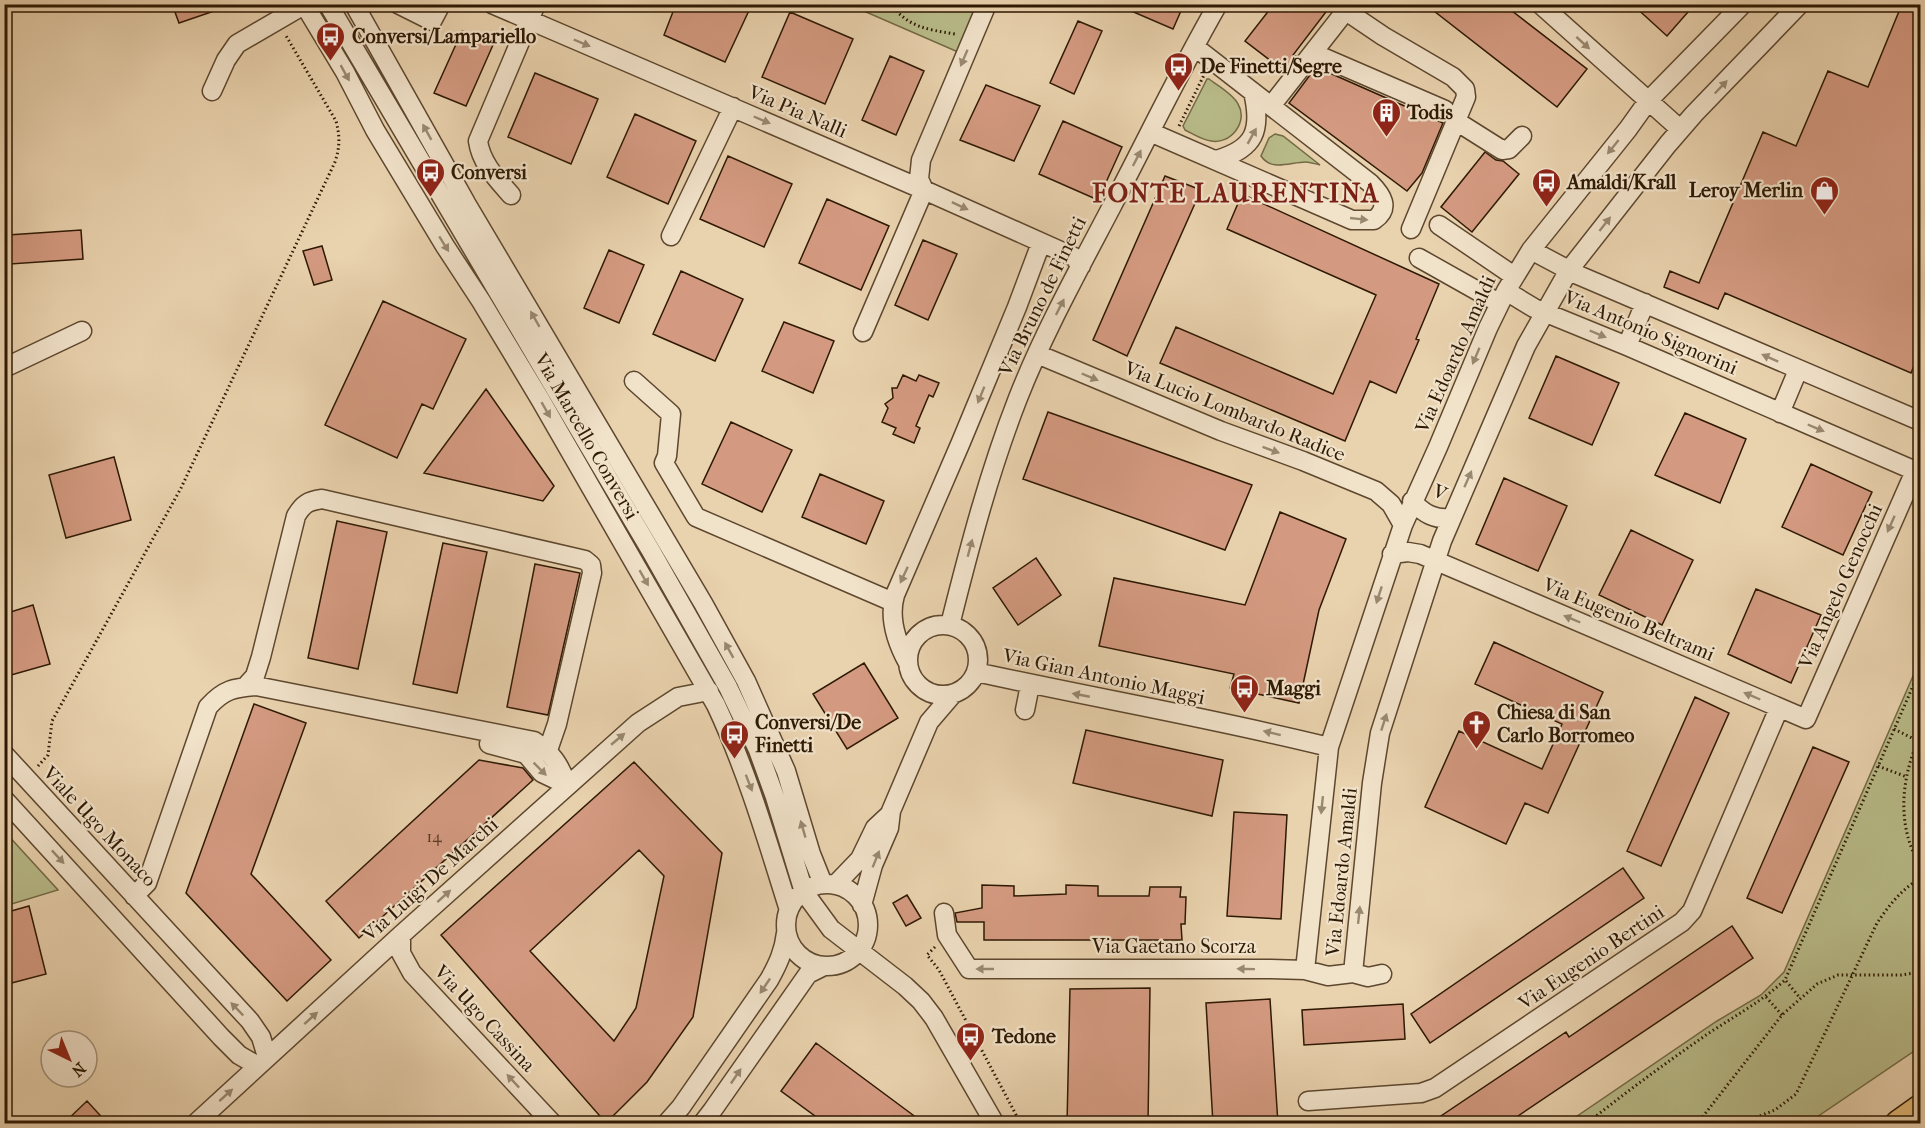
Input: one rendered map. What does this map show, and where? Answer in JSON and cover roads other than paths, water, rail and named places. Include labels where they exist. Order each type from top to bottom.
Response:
[{"type":"highway","points":[[1899,1124],[1920,1109]]},
{"type":"street","points":[[212,91],[226,60],[237,44],[304,4]]},
{"type":"street","name":"Via Marcello Conversi","points":[[304,4],[345,72],[375,130],[505,340],[709,691],[733,740],[750,785],[789,910]]},
{"type":"street","name":"Via Marcello Conversi","points":[[328,4],[651,551],[728,687],[762,761],[804,892],[831,929],[905,986],[926,1008],[995,1124]]},
{"type":"street","name":"Via Marcello Conversi","points":[[354,4],[466,203],[703,603],[746,681],[786,771],[811,854],[829,885]]},
{"type":"street","points":[[398,4],[432,21],[441,4]]},
{"type":"street","name":"Via Pia Nalli","points":[[492,4],[532,12],[733,107],[1074,257],[1081,266]]},
{"type":"street","points":[[863,332],[924,190],[920,179],[921,160],[987,4]]},
{"type":"street","name":"Via Bruno de Finetti","points":[[950,625],[974,531],[999,449],[1018,398],[1037,354],[1081,266],[1218,4]]},
{"type":"street","points":[[1540,4],[1680,129]]},
{"type":"street","name":"Via Edoardo Amaldi","points":[[1743,4],[1648,101],[1531,250],[1506,290],[1412,501],[1392,554],[1329,747],[1305,970],[1328,976],[1353,974],[1377,749],[1435,560],[1526,346],[1569,270],[1680,129],[1800,4]]},
{"type":"street","points":[[1272,106],[1348,8],[1383,36],[1453,77],[1465,89],[1466,97],[1451,116],[1411,229]]},
{"type":"street","points":[[511,195],[487,165],[478,141],[532,12]]},
{"type":"street","points":[[1150,132],[1352,220],[1374,220],[1381,213],[1383,205],[1376,189],[1195,47]]},
{"type":"street","points":[[1314,52],[1451,116],[1502,150],[1509,149],[1522,136]]},
{"type":"street","points":[[1216,160],[1239,151],[1253,137],[1258,119],[1253,92]]},
{"type":"street","points":[[671,236],[733,107]]},
{"type":"street","points":[[1439,225],[1506,290]]},
{"type":"street","name":"Via Bruno de Finetti","points":[[929,722],[925,690],[911,674],[899,646],[895,632],[893,602],[966,432],[1041,243]]},
{"type":"street","name":"Via Antonio Signorini","points":[[1531,250],[1569,270],[1920,422]]},
{"type":"street","points":[[1419,258],[1506,290]]},
{"type":"street","name":"Via Antonio Signorini","points":[[1506,290],[1544,311],[1918,472]]},
{"type":"street","points":[[1627,345],[1645,303]]},
{"type":"street","points":[[4,368],[82,331]]},
{"type":"street","name":"Via Lucio Lombardo Radice","points":[[1037,354],[1221,431],[1376,491],[1391,504],[1403,525]]},
{"type":"street","points":[[1780,412],[1798,370]]},
{"type":"street","points":[[634,381],[671,414],[667,456],[664,464],[696,517],[893,602]]},
{"type":"street","name":"Via Angelo Genocchi","points":[[1806,719],[1918,472]]},
{"type":"street","points":[[245,687],[255,676],[261,657],[296,516],[303,505],[309,501],[322,499],[585,560],[591,566],[592,573],[557,724],[548,750]]},
{"type":"street","name":"V","points":[[1412,501],[1428,515],[1440,519],[1452,518]]},
{"type":"street","points":[[1392,554],[1416,552],[1435,560]]},
{"type":"street","name":"Via Eugenio Beltrami","points":[[1435,560],[1806,719]]},
{"type":"street","points":[[908,663],[913,642],[920,634],[929,628],[950,625],[960,628],[974,643],[978,662],[976,672]]},
{"type":"street","name":"Via Bruno de Finetti","points":[[862,905],[873,865],[890,828],[890,814],[929,722],[953,694],[968,685],[976,672]]},
{"type":"street","name":"Via Gian Antonio Maggi","points":[[976,672],[1030,685],[1260,730],[1329,747]]},
{"type":"street","points":[[1024,710],[1030,685]]},
{"type":"street","points":[[134,896],[147,883],[208,706],[219,695],[232,689],[256,686],[534,741],[548,750],[560,766],[567,785]]},
{"type":"street","points":[[245,687],[508,748],[526,754],[542,773],[567,785]]},
{"type":"street","points":[[925,690],[939,695],[953,694]]},
{"type":"street","name":"Via Luigi De Marchi","points":[[195,1124],[401,935],[638,723],[678,697],[709,691]]},
{"type":"street","name":"Via Eugenio Bertini","points":[[1308,1101],[1421,1093],[1435,1088],[1682,922],[1692,910],[1699,895],[1779,708]]},
{"type":"street","name":"Viale Ugo Monaco","points":[[4,754],[250,1021],[261,1037],[262,1062]]},
{"type":"street","points":[[4,798],[239,1055],[262,1062]]},
{"type":"street","points":[[29,825],[51,806]]},
{"type":"street","name":"Via Bruno de Finetti","points":[[829,885],[860,858],[875,828],[890,814]]},
{"type":"street","points":[[666,1124],[681,1107],[780,961],[784,948],[787,918],[795,899],[804,892],[829,885],[845,889],[855,896],[867,916],[865,940],[859,951],[841,963],[824,966],[808,974],[702,1124]]},
{"type":"street","name":"Via Gaetano Scorza","points":[[944,913],[947,935],[969,969],[1305,970]]},
{"type":"street","points":[[142,948],[163,928]]},
{"type":"street","points":[[786,933],[799,956],[810,963],[824,966]]},
{"type":"street","name":"Via Ugo Cassina","points":[[401,935],[401,953],[412,973],[553,1124]]},
{"type":"street","points":[[1353,974],[1368,977],[1382,974]]},
{"type":"place","name":"Conversi/Lampariello","points":[[331,62]]},
{"type":"place","name":"De Finetti/Segre","points":[[1179,92]]},
{"type":"place","name":"Todis","points":[[1386,138]]},
{"type":"place","name":"Conversi","points":[[430,198]]},
{"type":"place","name":"Amaldi/Krall","points":[[1546,208]]},
{"type":"place","name":"Leroy Merlin","points":[[1824,216]]},
{"type":"place","name":"Maggi","points":[[1245,714]]},
{"type":"place","name":"Chiesa di San Carlo Borromeo","points":[[1476,750]]},
{"type":"place","name":"Conversi/De Finetti","points":[[734,760]]},
{"type":"place","name":"Tedone","points":[[971,1062]]},
{"type":"district","name":"FONTE LAURENTINA","points":[[1236,193]]}]
